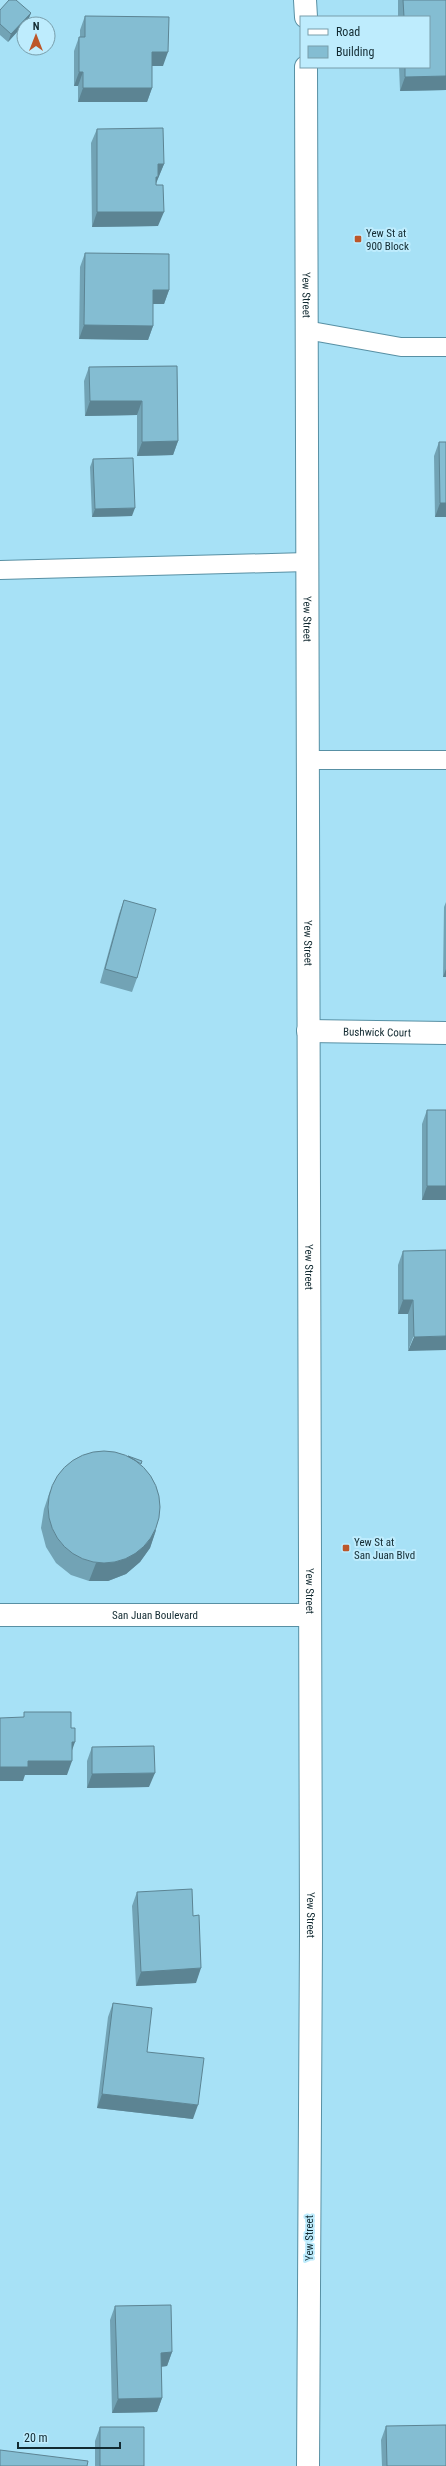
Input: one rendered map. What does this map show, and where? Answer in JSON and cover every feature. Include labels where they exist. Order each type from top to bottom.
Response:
[{"type":"street","points":[[306,0],[306,16]]},
{"type":"street","name":"Yew Street","points":[[306,68],[311,1943],[308,2466]]},
{"type":"street","name":"Bushwick Court","points":[[308,1031],[446,1033]]},
{"type":"street","name":"San Juan Boulevard","points":[[0,1615],[310,1615]]},
{"type":"lane","points":[[306,330],[400,347],[446,347]]},
{"type":"lane","points":[[0,570],[307,562]]},
{"type":"lane","points":[[308,760],[446,760]]},
{"type":"building","points":[[9,0],[16,0],[31,13],[28,16],[16,16],[16,29],[11,34],[0,24],[0,10]]},
{"type":"building","points":[[403,0],[446,0],[446,76],[405,77],[405,68],[430,68],[430,16],[404,16]]},
{"type":"building","points":[[85,16],[169,17],[168,52],[152,52],[152,88],[83,88],[83,72],[79,72],[79,37],[85,37]]},
{"type":"building","points":[[163,128],[164,164],[158,164],[158,177],[156,177],[156,185],[163,185],[164,212],[97,212],[97,129]]},
{"type":"building","points":[[85,253],[169,254],[169,290],[153,290],[153,326],[84,325]]},
{"type":"building","points":[[177,366],[178,441],[142,442],[142,401],[90,401],[89,367]]},
{"type":"building","points":[[439,442],[446,442],[446,503],[440,503]]},
{"type":"building","points":[[133,458],[135,508],[95,509],[93,459]]},
{"type":"building","points":[[124,900],[156,909],[137,978],[105,969]]},
{"type":"building","points":[[427,1110],[446,1110],[446,1186],[427,1186]]},
{"type":"building","points":[[446,1250],[446,1336],[414,1337],[413,1300],[403,1300],[403,1251]]},
{"type":"building","points":[[104,1451],[125,1455],[144,1467],[156,1486],[160,1507],[156,1528],[144,1547],[125,1559],[104,1563],[83,1559],[64,1547],[52,1528],[48,1507],[52,1486],[64,1467],[83,1455]]},
{"type":"building","points":[[128,1456],[142,1461],[141,1464]]},
{"type":"building","points":[[24,1712],[71,1712],[71,1728],[75,1728],[75,1742],[72,1742],[72,1761],[28,1761],[28,1767],[0,1767],[0,1718],[24,1717]]},
{"type":"building","points":[[154,1746],[155,1773],[92,1774],[92,1747]]},
{"type":"building","points":[[192,1889],[193,1916],[199,1915],[201,1968],[141,1972],[137,1892]]},
{"type":"building","points":[[113,2003],[152,2008],[147,2052],[204,2058],[198,2105],[102,2094]]},
{"type":"building","points":[[171,2305],[172,2352],[161,2353],[162,2398],[118,2399],[115,2306]]},
{"type":"building","points":[[446,2425],[446,2466],[387,2466],[386,2426]]},
{"type":"building","points":[[100,2427],[144,2427],[144,2466],[100,2466]]},
{"type":"building","points":[[0,2450],[88,2461],[87,2466],[0,2466]]},
{"type":"place","name":"Yew St at 900 Block","points":[[358,239]]},
{"type":"place","name":"Yew St at San Juan Blvd","points":[[346,1548]]}]
